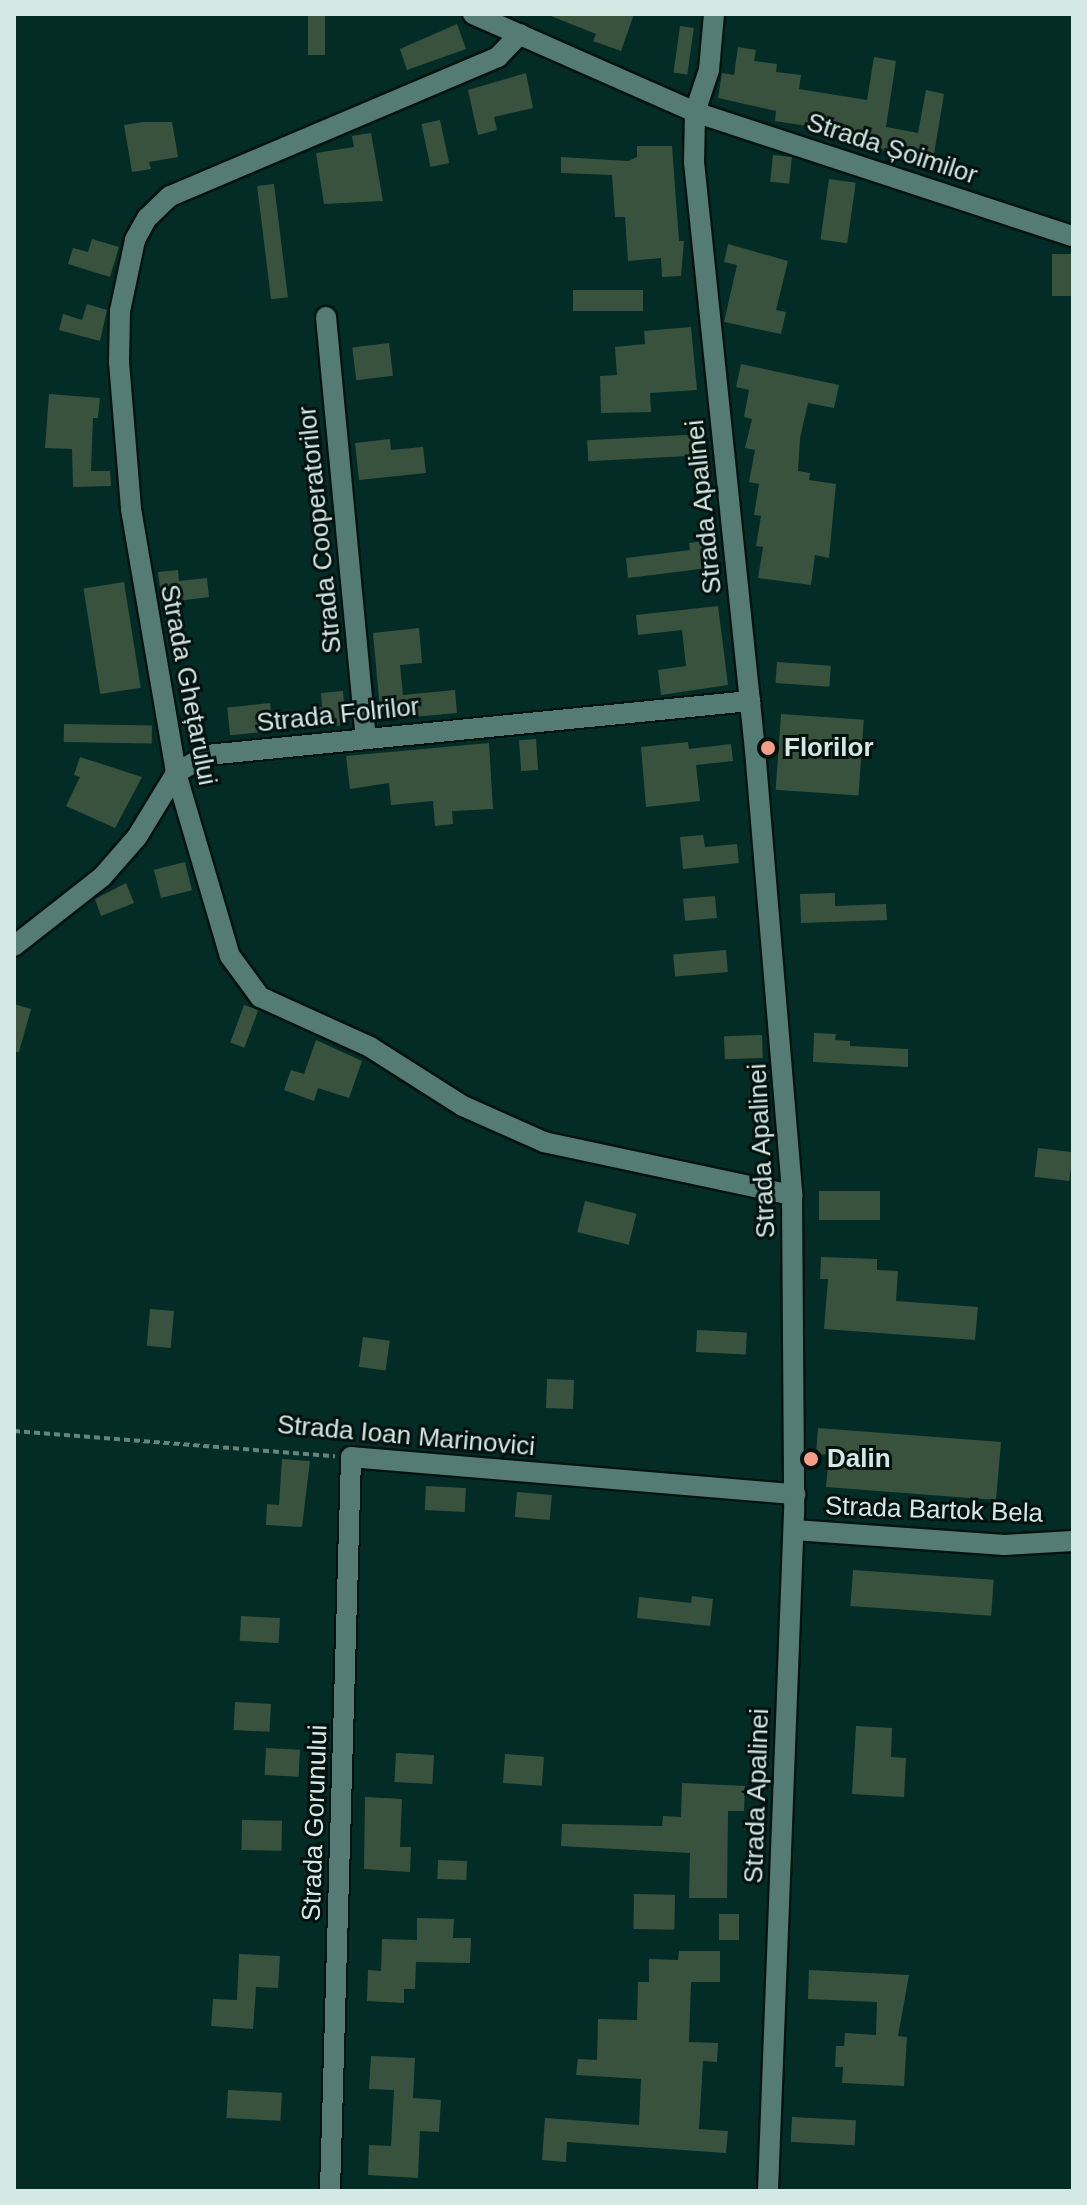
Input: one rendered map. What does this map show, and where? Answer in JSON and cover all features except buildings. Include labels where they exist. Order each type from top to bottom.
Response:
[{"type":"street","name":"Strada Șoimilor","points":[[473,14],[695,112],[1073,236]]},
{"type":"street","name":"Strada Apalinei","points":[[714,14],[709,70],[695,112],[694,162],[750,701],[792,1195],[795,1494],[768,2191]]},
{"type":"street","name":"Strada Ghețarului","points":[[520,34],[498,57],[170,196],[147,218],[135,240],[120,311],[119,362],[131,509],[176,773],[230,956],[246,985],[260,997],[370,1047],[463,1106],[544,1142],[792,1195]]},
{"type":"street","name":"Strada Cooperatorilor","points":[[326,317],[366,737]]},
{"type":"street","name":"Strada Folrilor","points":[[14,946],[119,859],[176,773],[207,755],[750,701]]},
{"type":"street","name":"Strada Ioan Marinovici","points":[[351,1457],[795,1494]]},
{"type":"street","name":"Strada Gorunului","points":[[330,2191],[351,1457]]},
{"type":"street","name":"Strada Bartok Bela","points":[[794,1530],[1004,1545],[1073,1541]]},
{"type":"path","name":"Strada Ioan Marinovici","points":[[14,1431],[351,1457]]},
{"type":"place","name":"Florilor","points":[[768,748]]},
{"type":"place","name":"Dalin","points":[[811,1459]]}]
